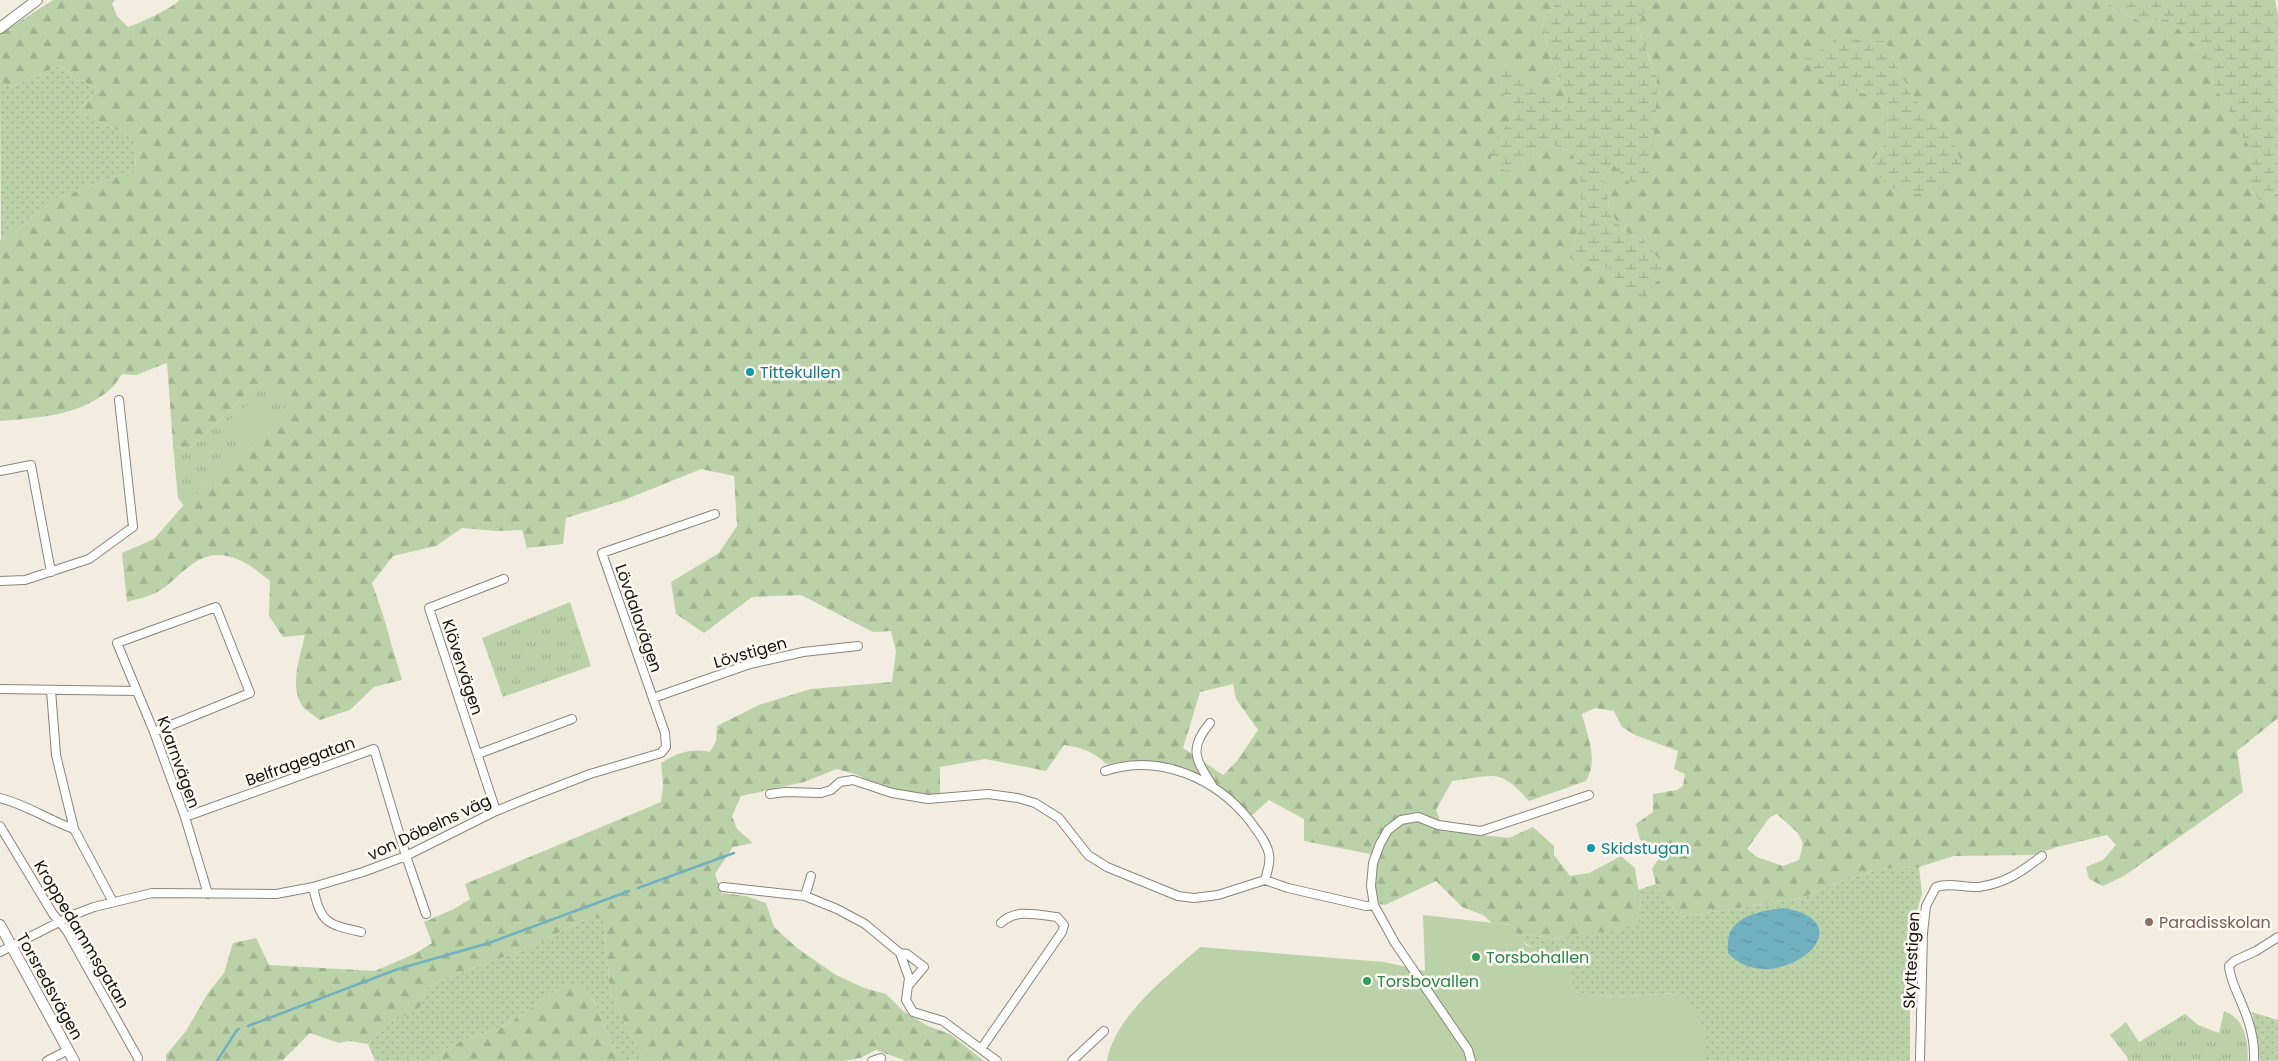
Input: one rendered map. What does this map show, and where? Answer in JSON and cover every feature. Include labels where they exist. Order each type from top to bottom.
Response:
[{"type":"street","points":[[0,28],[37,0]]},
{"type":"street","points":[[0,581],[25,580],[89,559],[134,527],[119,400]]},
{"type":"street","points":[[0,471],[31,465],[51,572]]},
{"type":"street","name":"Lövdalavägen","points":[[664,750],[666,743],[665,733],[602,553],[715,514]]},
{"type":"street","name":"Klövervägen","points":[[496,811],[429,608],[504,579]]},
{"type":"street","name":"Kvarnvägen","points":[[154,732],[250,693],[216,607],[117,643],[154,732],[185,817],[208,894]]},
{"type":"street","name":"Lövstigen","points":[[653,698],[750,664],[803,652],[858,646]]},
{"type":"street","points":[[0,689],[137,691]]},
{"type":"street","points":[[51,690],[56,755],[74,829],[113,902]]},
{"type":"street","points":[[478,754],[572,720]]},
{"type":"street","points":[[1210,723],[1197,741],[1195,749],[1198,762],[1214,787]]},
{"type":"street","name":"Belfragegatan","points":[[185,817],[374,749],[406,856],[426,914]]},
{"type":"street","name":"von Döbelns väg","points":[[0,952],[59,922],[94,907],[152,893],[276,894],[312,887],[363,872],[406,856],[496,811],[590,774],[656,755],[664,750]]},
{"type":"street","points":[[1105,770],[1122,765],[1146,764],[1169,768],[1202,780],[1214,787],[1240,808],[1266,846],[1270,854],[1265,880]]},
{"type":"street","points":[[770,794],[784,792],[820,793],[831,790],[840,782],[853,780],[892,793],[928,799],[988,794],[1018,798],[1035,803],[1059,818],[1088,855],[1107,868],[1178,896],[1194,898],[1218,895],[1265,880],[1288,888],[1366,906],[1374,905]]},
{"type":"street","points":[[1471,1061],[1468,1050],[1395,944],[1374,905],[1371,886],[1373,863],[1380,844],[1388,830],[1401,820],[1418,817],[1438,825],[1481,831],[1589,795]]},
{"type":"street","points":[[0,798],[27,806],[74,829]]},
{"type":"street","name":"Kroppedammsgatan","points":[[0,826],[59,922],[75,944],[138,1058]]},
{"type":"street","name":"Skyttestigen","points":[[1920,1061],[1923,932],[1926,906],[1936,887],[1943,885],[1978,887],[2013,878],[2042,856]]},
{"type":"street","points":[[805,896],[811,876]]},
{"type":"street","points":[[312,887],[322,918],[330,923],[362,932]]},
{"type":"street","points":[[723,887],[805,896],[837,909],[865,924],[900,954],[908,972],[906,1000],[913,1012],[938,1018],[997,1061]]},
{"type":"street","points":[[981,1049],[1058,938],[1064,925],[1057,916],[1020,913],[1008,916],[1001,923]]},
{"type":"street","name":"Torsredsvägen","points":[[0,925],[74,1061]]},
{"type":"street","points":[[2254,1061],[2250,1029],[2244,1008],[2230,976],[2229,966],[2234,960],[2256,951],[2278,937]]},
{"type":"street","points":[[900,954],[907,954],[924,967],[908,986]]},
{"type":"street","points":[[1072,1061],[1104,1031]]},
{"type":"street","points":[[47,1061],[68,1050]]},
{"type":"street","points":[[872,1061],[881,1058]]},
{"type":"green space","points":[[53,0],[115,0],[112,4],[117,16],[128,27],[164,11],[179,0],[1559,0],[1542,22],[1549,54],[1568,101],[1559,110],[1491,73],[1515,115],[1492,142],[1528,163],[1548,144],[1571,151],[1581,174],[1581,208],[1571,264],[1608,268],[1624,293],[1642,240],[1623,230],[1611,213],[1603,178],[1613,164],[1657,78],[1637,25],[1645,11],[1659,0],[2106,0],[2109,7],[2145,23],[2169,19],[2205,55],[2214,85],[2254,154],[2250,189],[2263,204],[2278,193],[2278,718],[2237,751],[2243,792],[2124,876],[2103,886],[2089,879],[2086,867],[2103,860],[2116,845],[2107,835],[2033,855],[1954,856],[1919,867],[1879,869],[1836,883],[1802,898],[1680,917],[1656,884],[1652,869],[1658,860],[1656,847],[1640,840],[1636,824],[1653,812],[1653,794],[1677,790],[1683,786],[1685,774],[1674,769],[1678,751],[1635,735],[1622,727],[1614,711],[1595,708],[1582,714],[1592,756],[1592,765],[1586,781],[1529,801],[1519,790],[1503,778],[1487,776],[1452,781],[1436,810],[1444,831],[1509,838],[1533,827],[1554,846],[1554,855],[1570,876],[1589,873],[1621,856],[1635,868],[1641,907],[1639,925],[1560,939],[1517,934],[1511,925],[1492,923],[1483,915],[1462,907],[1436,881],[1385,905],[1369,902],[1370,854],[1304,841],[1304,819],[1269,800],[1249,818],[1234,799],[1217,785],[1168,763],[1139,760],[1106,764],[1097,756],[1087,751],[1064,745],[1046,771],[985,759],[940,767],[940,795],[925,797],[894,792],[855,774],[837,769],[804,782],[741,796],[732,816],[737,829],[753,843],[733,847],[715,874],[722,893],[746,896],[766,903],[774,927],[797,948],[836,975],[864,988],[886,994],[903,1011],[928,1026],[950,1034],[984,1061],[906,1061],[876,1050],[860,1058],[843,1061],[638,1061],[643,1058],[610,993],[604,919],[590,917],[526,949],[444,979],[426,988],[420,1007],[406,1016],[398,1015],[368,1044],[349,1041],[339,1043],[310,1033],[282,1061],[166,1061],[166,1055],[186,1031],[208,993],[224,973],[233,943],[256,938],[269,965],[375,971],[414,954],[432,943],[424,922],[454,909],[470,899],[465,884],[661,802],[663,786],[661,763],[684,752],[710,752],[716,741],[717,726],[759,705],[811,689],[892,682],[896,651],[891,631],[873,632],[801,595],[752,597],[704,633],[676,614],[671,582],[719,553],[737,526],[734,476],[701,469],[627,499],[566,518],[563,544],[527,548],[522,530],[497,531],[462,528],[436,546],[393,556],[372,583],[402,680],[374,687],[350,710],[320,720],[304,708],[297,692],[298,663],[305,635],[283,637],[269,616],[270,581],[254,568],[227,556],[207,557],[191,565],[159,591],[147,597],[127,602],[122,553],[154,539],[181,508],[270,432],[257,385],[187,451],[173,445],[167,363],[136,375],[122,374],[107,392],[95,400],[70,411],[42,417],[0,421],[0,240],[57,198],[136,169],[134,138],[77,111],[98,90],[59,66],[11,87],[0,81],[0,34]],"holes":[[[1885,41],[1910,93],[1951,139],[1869,166],[1887,140],[1888,110],[1869,95]],[[1233,684],[1236,699],[1258,730],[1237,761],[1223,775],[1183,748],[1200,692]],[[1777,814],[1798,833],[1803,844],[1799,860],[1783,866],[1757,857],[1747,849],[1770,817]]]},
{"type":"green space","points":[[1559,0],[1659,0],[1645,11],[1637,26],[1657,78],[1656,116],[1649,178],[1633,188],[1613,164],[1603,178],[1611,213],[1623,230],[1642,240],[1663,263],[1660,279],[1643,296],[1624,293],[1608,268],[1571,264],[1581,208],[1581,174],[1571,151],[1548,144],[1528,163],[1505,171],[1491,160],[1492,142],[1515,115],[1491,74],[1507,63],[1559,110],[1568,101],[1549,54],[1542,22]]},
{"type":"green space","points":[[2106,0],[2275,0],[2278,14],[2278,193],[2263,205],[2250,189],[2253,154],[2214,85],[2205,55],[2169,19],[2145,23],[2109,7]]},
{"type":"green space","points":[[1837,39],[1885,41],[1910,93],[1951,139],[1964,166],[1940,189],[1917,194],[1891,188],[1869,166],[1887,140],[1888,110],[1869,95],[1825,84],[1804,60]]},
{"type":"green space","points":[[59,66],[98,90],[77,111],[134,138],[136,169],[57,198],[1,240],[0,81],[11,87]]},
{"type":"green space","points":[[270,381],[280,390],[285,412],[270,432],[184,506],[178,498],[173,445],[187,451],[257,385]]},
{"type":"green space","points":[[251,402],[268,422],[241,445],[223,425]]},
{"type":"green space","points":[[570,602],[591,666],[503,697],[482,638]]},
{"type":"green space","points":[[1919,867],[1922,894],[1915,917],[1910,987],[1910,1061],[1705,1061],[1705,1029],[1676,993],[1614,997],[1572,992],[1570,958],[1540,952],[1528,945],[1517,934],[1560,939],[1641,907],[1638,890],[1656,884],[1680,917],[1802,898],[1836,883],[1879,869]]},
{"type":"green space","name":"Torsbovallen","points":[[1423,915],[1511,925],[1526,945],[1546,953],[1570,958],[1572,992],[1614,997],[1676,993],[1685,995],[1705,1029],[1705,1061],[1107,1061],[1112,1044],[1120,1028],[1131,1013],[1158,984],[1200,947],[1384,962],[1425,971]]},
{"type":"green space","points":[[590,917],[604,919],[610,993],[643,1058],[638,1061],[619,1061],[595,1003],[579,985],[564,985],[505,1026],[453,1044],[431,1061],[375,1061],[368,1044],[398,1015],[419,1007],[426,988],[444,979],[526,949]]},
{"type":"green space","points":[[564,985],[579,985],[595,1003],[619,1061],[431,1061],[453,1044],[505,1026]]},
{"type":"green space","points":[[2224,1011],[2237,1019],[2244,1031],[2248,1061],[2128,1061],[2110,1035],[2126,1022],[2139,1042],[2185,1014],[2198,1025],[2219,1033]]},
{"type":"green space","points":[[2252,1012],[2278,1020],[2278,1061],[2260,1061]]},
{"type":"water","points":[[1784,908],[1809,917],[1819,929],[1817,942],[1806,955],[1789,965],[1768,969],[1747,966],[1728,953],[1729,934],[1742,919],[1756,913]]},
{"type":"waterway","points":[[638,888],[734,853]]},
{"type":"waterway","points":[[248,1026],[398,969],[489,943],[629,891]]},
{"type":"waterway","points":[[217,1061],[239,1029]]},
{"type":"place","name":"Tittekullen","points":[[750,372]]},
{"type":"place","name":"Skidstugan","points":[[1591,848]]},
{"type":"place","name":"Paradisskolan","points":[[2149,922]]},
{"type":"place","name":"Torsbohallen","points":[[1476,957]]},
{"type":"place","name":"Torsbovallen","points":[[1367,981]]}]
